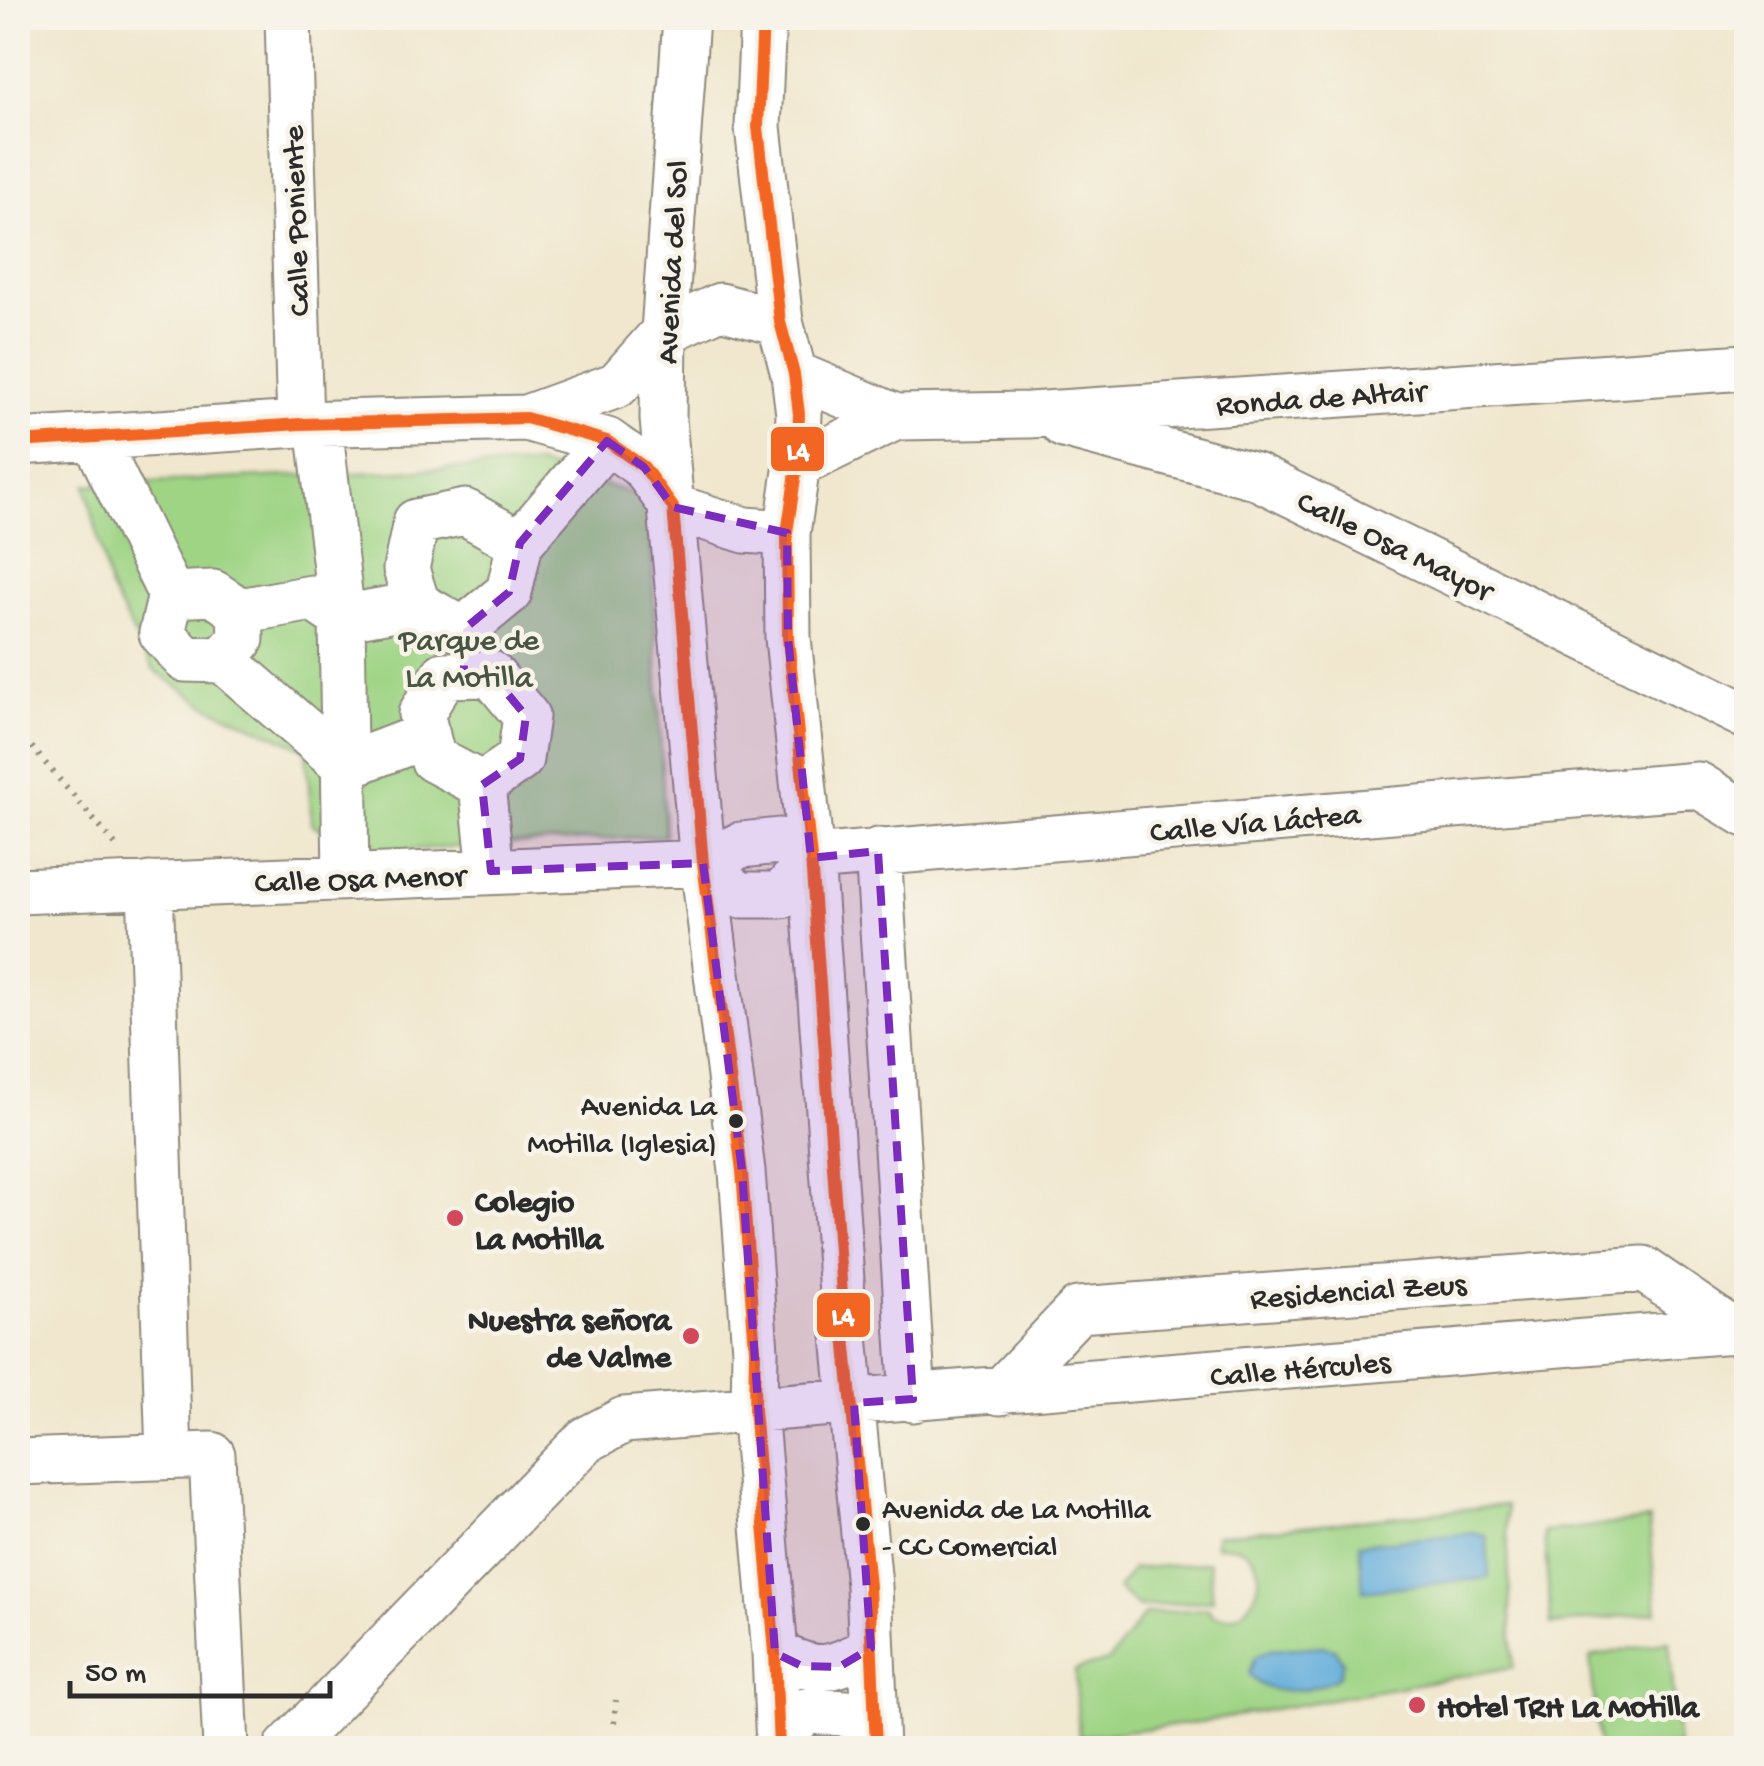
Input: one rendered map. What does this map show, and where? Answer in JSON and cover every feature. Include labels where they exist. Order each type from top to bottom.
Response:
[{"type":"street","name":"Calle Poniente","points":[[288,18],[310,424],[342,618],[346,878]]},
{"type":"street","name":"Avenida del Sol","points":[[686,18],[664,332],[663,418],[703,863],[742,1171],[754,1409],[779,1743]]},
{"type":"street","points":[[763,18],[758,126],[780,322],[794,374],[798,414],[797,466],[786,533],[788,638],[812,858],[876,1742]]},
{"type":"street","points":[[526,418],[617,385],[664,332],[720,306],[780,322]]},
{"type":"street","name":"Ronda de Altair","points":[[794,374],[896,417],[1028,416],[1746,367]]},
{"type":"street","name":"Calle Osa Mayor","points":[[1028,416],[1256,476],[1746,716]]},
{"type":"street","name":"Ronda de Altair","points":[[797,466],[896,417]]},
{"type":"street","points":[[18,442],[310,424],[526,418],[607,441],[644,467],[672,507],[745,530],[786,533]]},
{"type":"street","points":[[95,439],[171,595],[162,633],[185,659],[223,660],[346,766],[427,735]]},
{"type":"street","points":[[463,630],[508,592],[520,543],[607,441]]},
{"type":"street","points":[[417,604],[406,568],[416,522],[465,512],[520,543]]},
{"type":"street","points":[[171,595],[213,593],[240,612],[312,598],[342,618],[417,604],[463,630]]},
{"type":"street","points":[[223,660],[241,639],[240,612]]},
{"type":"street","points":[[463,630],[464,674]]},
{"type":"street","points":[[490,674],[526,716],[520,759],[482,785],[433,759],[421,714],[444,676],[490,674]]},
{"type":"street","points":[[482,785],[491,872]]},
{"type":"street","name":"Calle Vía Láctea","points":[[812,858],[1698,785],[1746,814]]},
{"type":"street","points":[[878,851],[914,1399]]},
{"type":"street","points":[[703,863],[738,895],[782,895],[812,858]]},
{"type":"street","name":"Calle Osa Menor","points":[[18,891],[703,863]]},
{"type":"street","points":[[150,885],[170,1456]]},
{"type":"street","name":"Residencial Zeus","points":[[1000,1392],[1078,1310],[1643,1269],[1740,1330]]},
{"type":"street","name":"Calle Hércules","points":[[287,1748],[586,1440],[624,1420],[1740,1330]]},
{"type":"street","points":[[18,1462],[212,1455],[226,1748]]},
{"type":"street","points":[[775,1653],[802,1666],[839,1667],[871,1648]]},
{"type":"street","points":[[779,1743],[806,1711],[847,1713],[876,1742]]},
{"type":"path","points":[[18,731],[150,885]]},
{"type":"path","points":[[614,1722],[616,1700]]},
{"type":"highlighted area","points":[[607,441],[644,467],[673,507],[787,533],[788,638],[811,858],[878,851],[913,1399],[854,1403],[871,1648],[839,1667],[802,1666],[775,1653],[742,1171],[703,863],[491,871],[482,785],[520,759],[526,716],[491,674],[464,675],[463,630],[509,592],[520,543]]},
{"type":"green space","name":"Parque de La Motilla","points":[[537,465],[649,498],[665,836],[359,852],[312,824],[306,749],[207,706],[153,669],[110,589],[86,485]]},
{"type":"green space","points":[[1506,1505],[1513,1667],[1189,1724],[1079,1736],[1075,1670],[1109,1661],[1145,1614],[1209,1608],[1211,1614],[1229,1616],[1243,1611],[1253,1599],[1258,1569],[1252,1556],[1238,1547],[1216,1546],[1216,1535]]},
{"type":"green space","points":[[1649,1520],[1657,1612],[1551,1625],[1544,1532]]},
{"type":"green space","points":[[1209,1562],[1213,1600],[1139,1607],[1117,1589],[1133,1569]]},
{"type":"green space","points":[[1669,1641],[1678,1748],[1599,1748],[1590,1657]]},
{"type":"water","points":[[1475,1533],[1487,1537],[1489,1578],[1363,1591],[1359,1544]]},
{"type":"water","points":[[1322,1646],[1335,1649],[1343,1662],[1339,1676],[1317,1686],[1278,1690],[1256,1682],[1249,1673],[1255,1657],[1270,1650]]},
{"type":"transit line","name":"L4","points":[[763,18],[758,127],[780,322],[794,374],[799,414],[797,465],[787,533],[788,638],[811,858],[845,1336],[869,1586],[876,1748]]},
{"type":"transit line","name":"L4","points":[[18,442],[300,424],[526,418],[607,441],[644,467],[673,507],[703,863],[742,1171],[755,1350],[754,1409],[779,1748]]},
{"type":"place","name":"Avenida La Motilla (Iglesia)","points":[[736,1121]]},
{"type":"place","name":"Colegio La Motilla","points":[[455,1218]]},
{"type":"place","name":"Nuestra señora de Valme","points":[[691,1336]]},
{"type":"place","name":"Avenida de La Motilla - CC Comercial","points":[[863,1524]]},
{"type":"place","name":"Hotel TRH La Motilla","points":[[1417,1705]]}]
